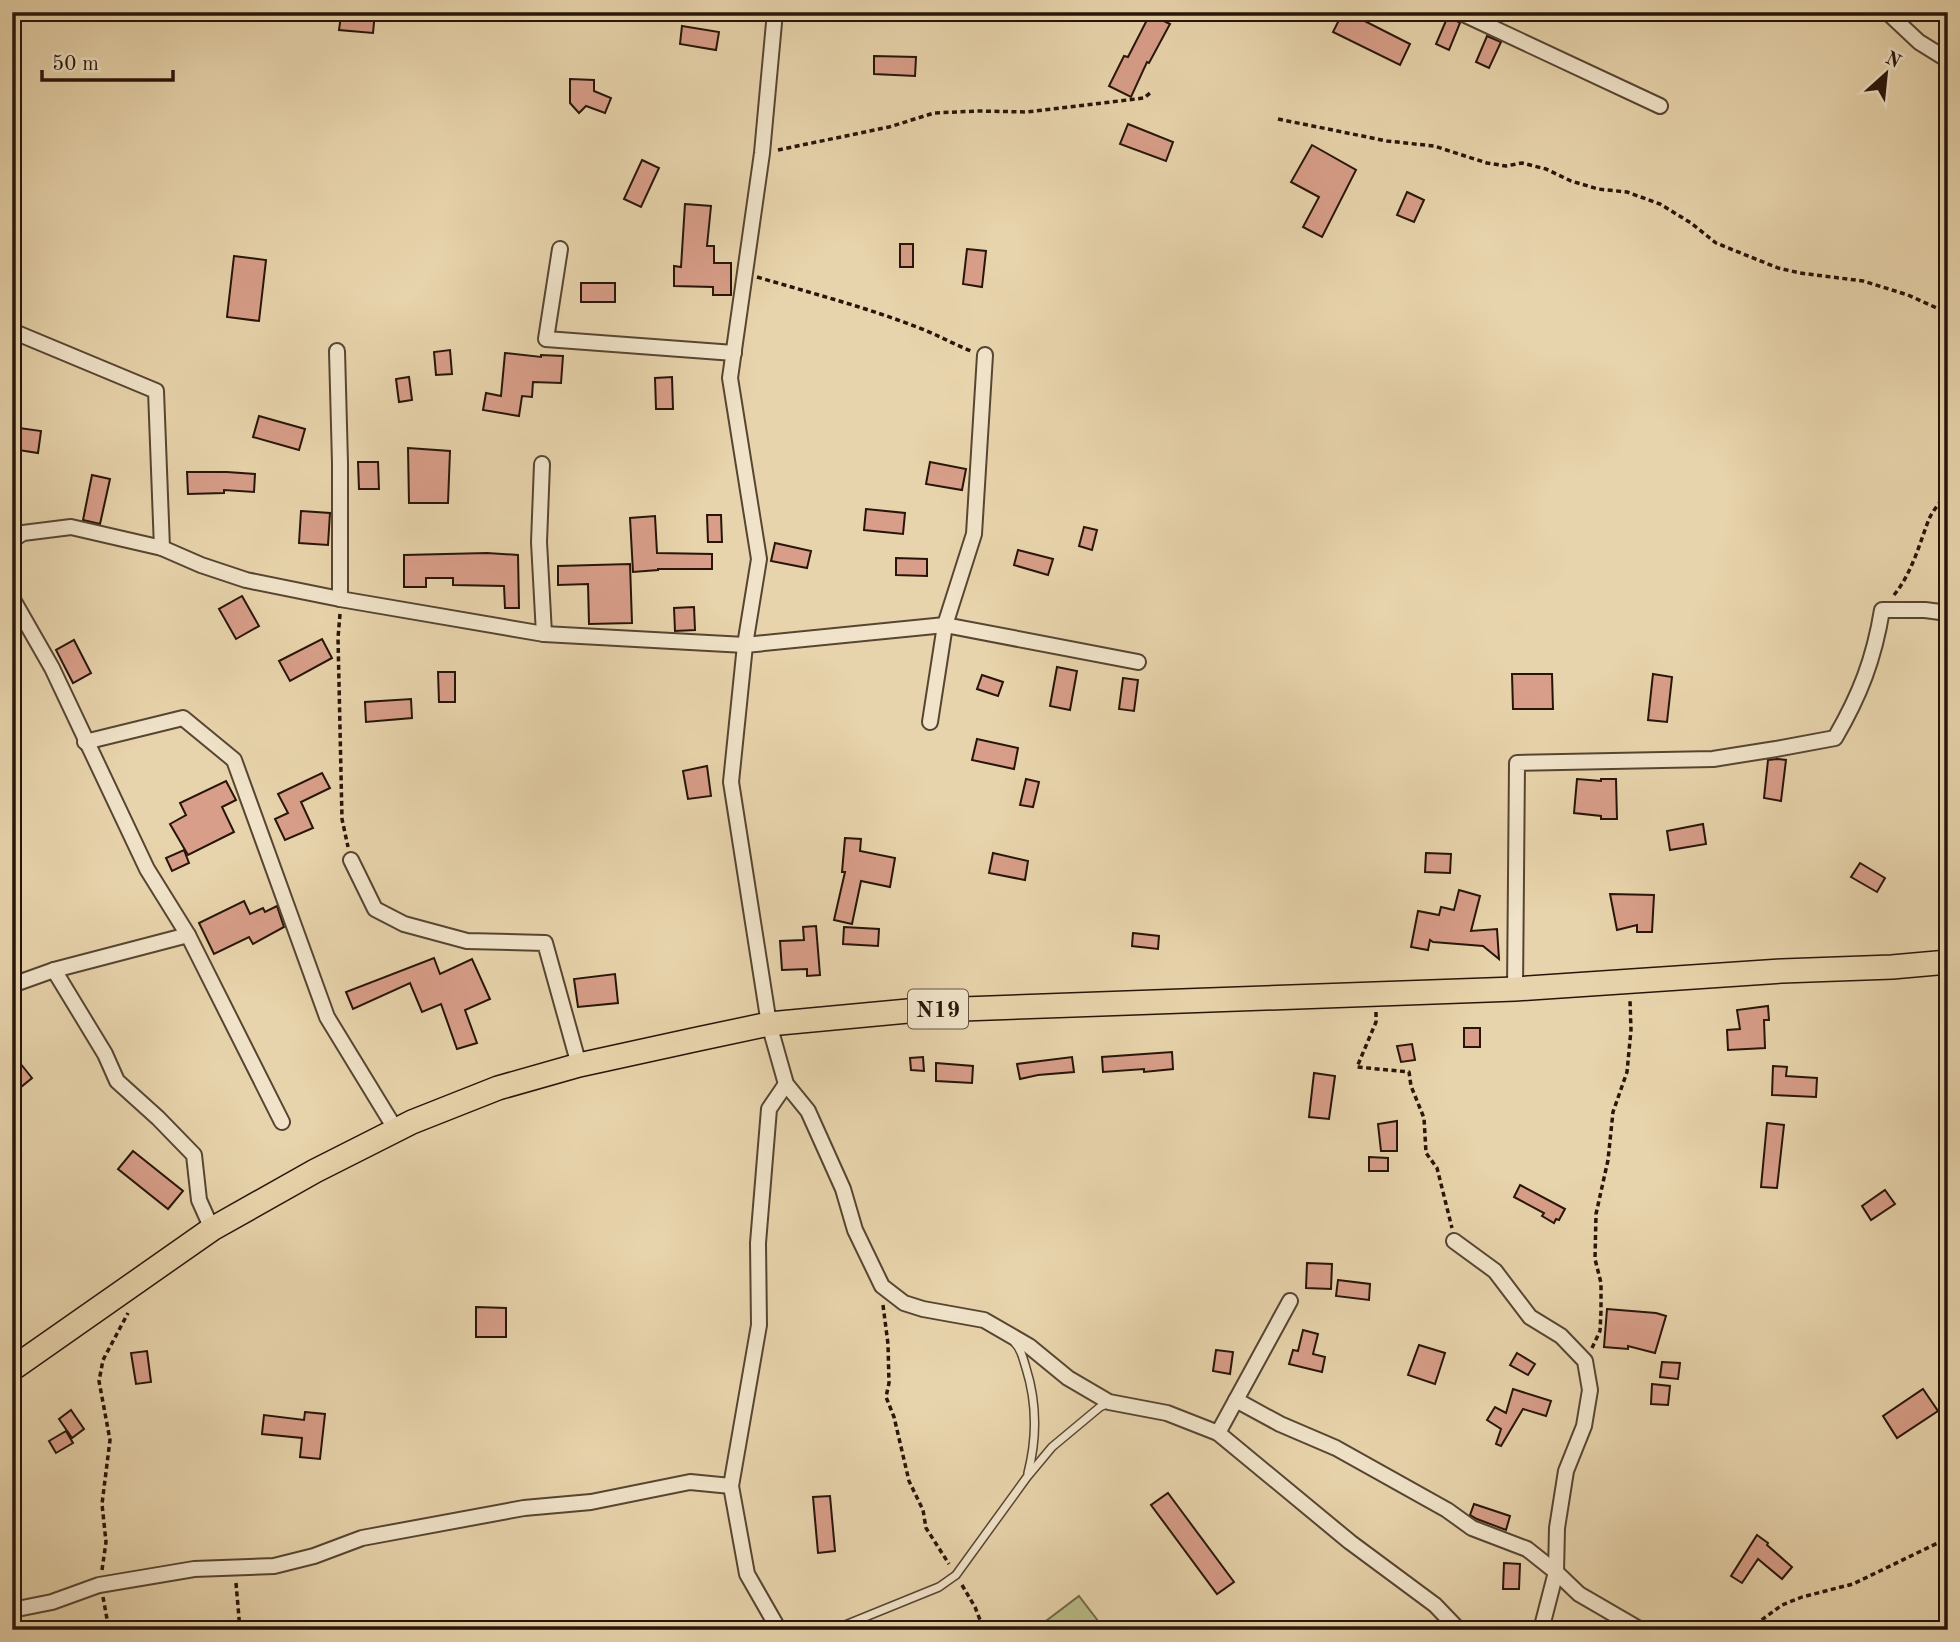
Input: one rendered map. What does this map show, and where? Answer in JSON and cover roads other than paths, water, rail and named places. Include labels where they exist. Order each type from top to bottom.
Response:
[{"type":"main road","name":"N19","points":[[12,1369],[212,1229],[315,1171],[396,1130],[498,1088],[579,1065],[769,1024],[908,1011],[1515,989],[1948,962]]},
{"type":"street","points":[[775,12],[762,153],[730,378],[759,559],[745,645],[731,782],[769,1024],[786,1084],[808,1111],[843,1189],[855,1230],[882,1286],[904,1303],[984,1320],[1029,1346],[1068,1378],[1109,1402],[1167,1413],[1218,1433],[1350,1542],[1435,1605],[1459,1630]]},
{"type":"street","points":[[1459,12],[1660,106]]},
{"type":"street","points":[[1888,12],[1919,42],[1948,60]]},
{"type":"street","points":[[560,249],[546,339],[734,354]]},
{"type":"street","points":[[12,331],[156,391],[162,548]]},
{"type":"street","points":[[337,351],[340,599]]},
{"type":"street","points":[[930,722],[945,625],[974,534],[985,355]]},
{"type":"street","points":[[542,464],[539,542],[544,634]]},
{"type":"street","points":[[12,540],[23,533],[71,527],[162,548],[246,580],[544,634],[745,645],[945,625],[1138,662]]},
{"type":"street","points":[[12,598],[52,668],[147,869],[188,935],[282,1122]]},
{"type":"street","points":[[1515,989],[1517,763],[1713,759],[1835,738],[1870,667],[1882,610],[1948,613]]},
{"type":"street","points":[[85,742],[183,718],[233,760],[327,1017],[396,1130]]},
{"type":"street","points":[[351,860],[375,909],[404,924],[467,940],[545,943],[579,1065]]},
{"type":"street","points":[[12,985],[54,970],[188,935]]},
{"type":"street","points":[[54,970],[106,1054],[117,1081],[194,1155],[199,1200],[212,1229]]},
{"type":"street","points":[[779,1630],[747,1574],[731,1486],[759,1325],[758,1243],[769,1109],[786,1084]]},
{"type":"street","points":[[1454,1241],[1495,1271],[1530,1317],[1561,1336],[1585,1361],[1590,1390],[1584,1426],[1566,1471],[1557,1528],[1556,1572],[1541,1630]]},
{"type":"street","points":[[1218,1433],[1290,1301]]},
{"type":"street","points":[[1236,1400],[1280,1424],[1336,1448],[1447,1510],[1472,1528],[1527,1549],[1579,1594],[1641,1630]]},
{"type":"street","points":[[12,1610],[52,1602],[99,1585],[194,1569],[274,1566],[314,1556],[362,1538],[524,1508],[591,1502],[690,1482],[731,1486]]},
{"type":"lane","points":[[1009,1336],[1020,1348],[1031,1384],[1036,1420],[1033,1455],[1027,1477]]},
{"type":"lane","points":[[833,1630],[939,1587],[956,1575],[1052,1447],[1109,1402]]}]
